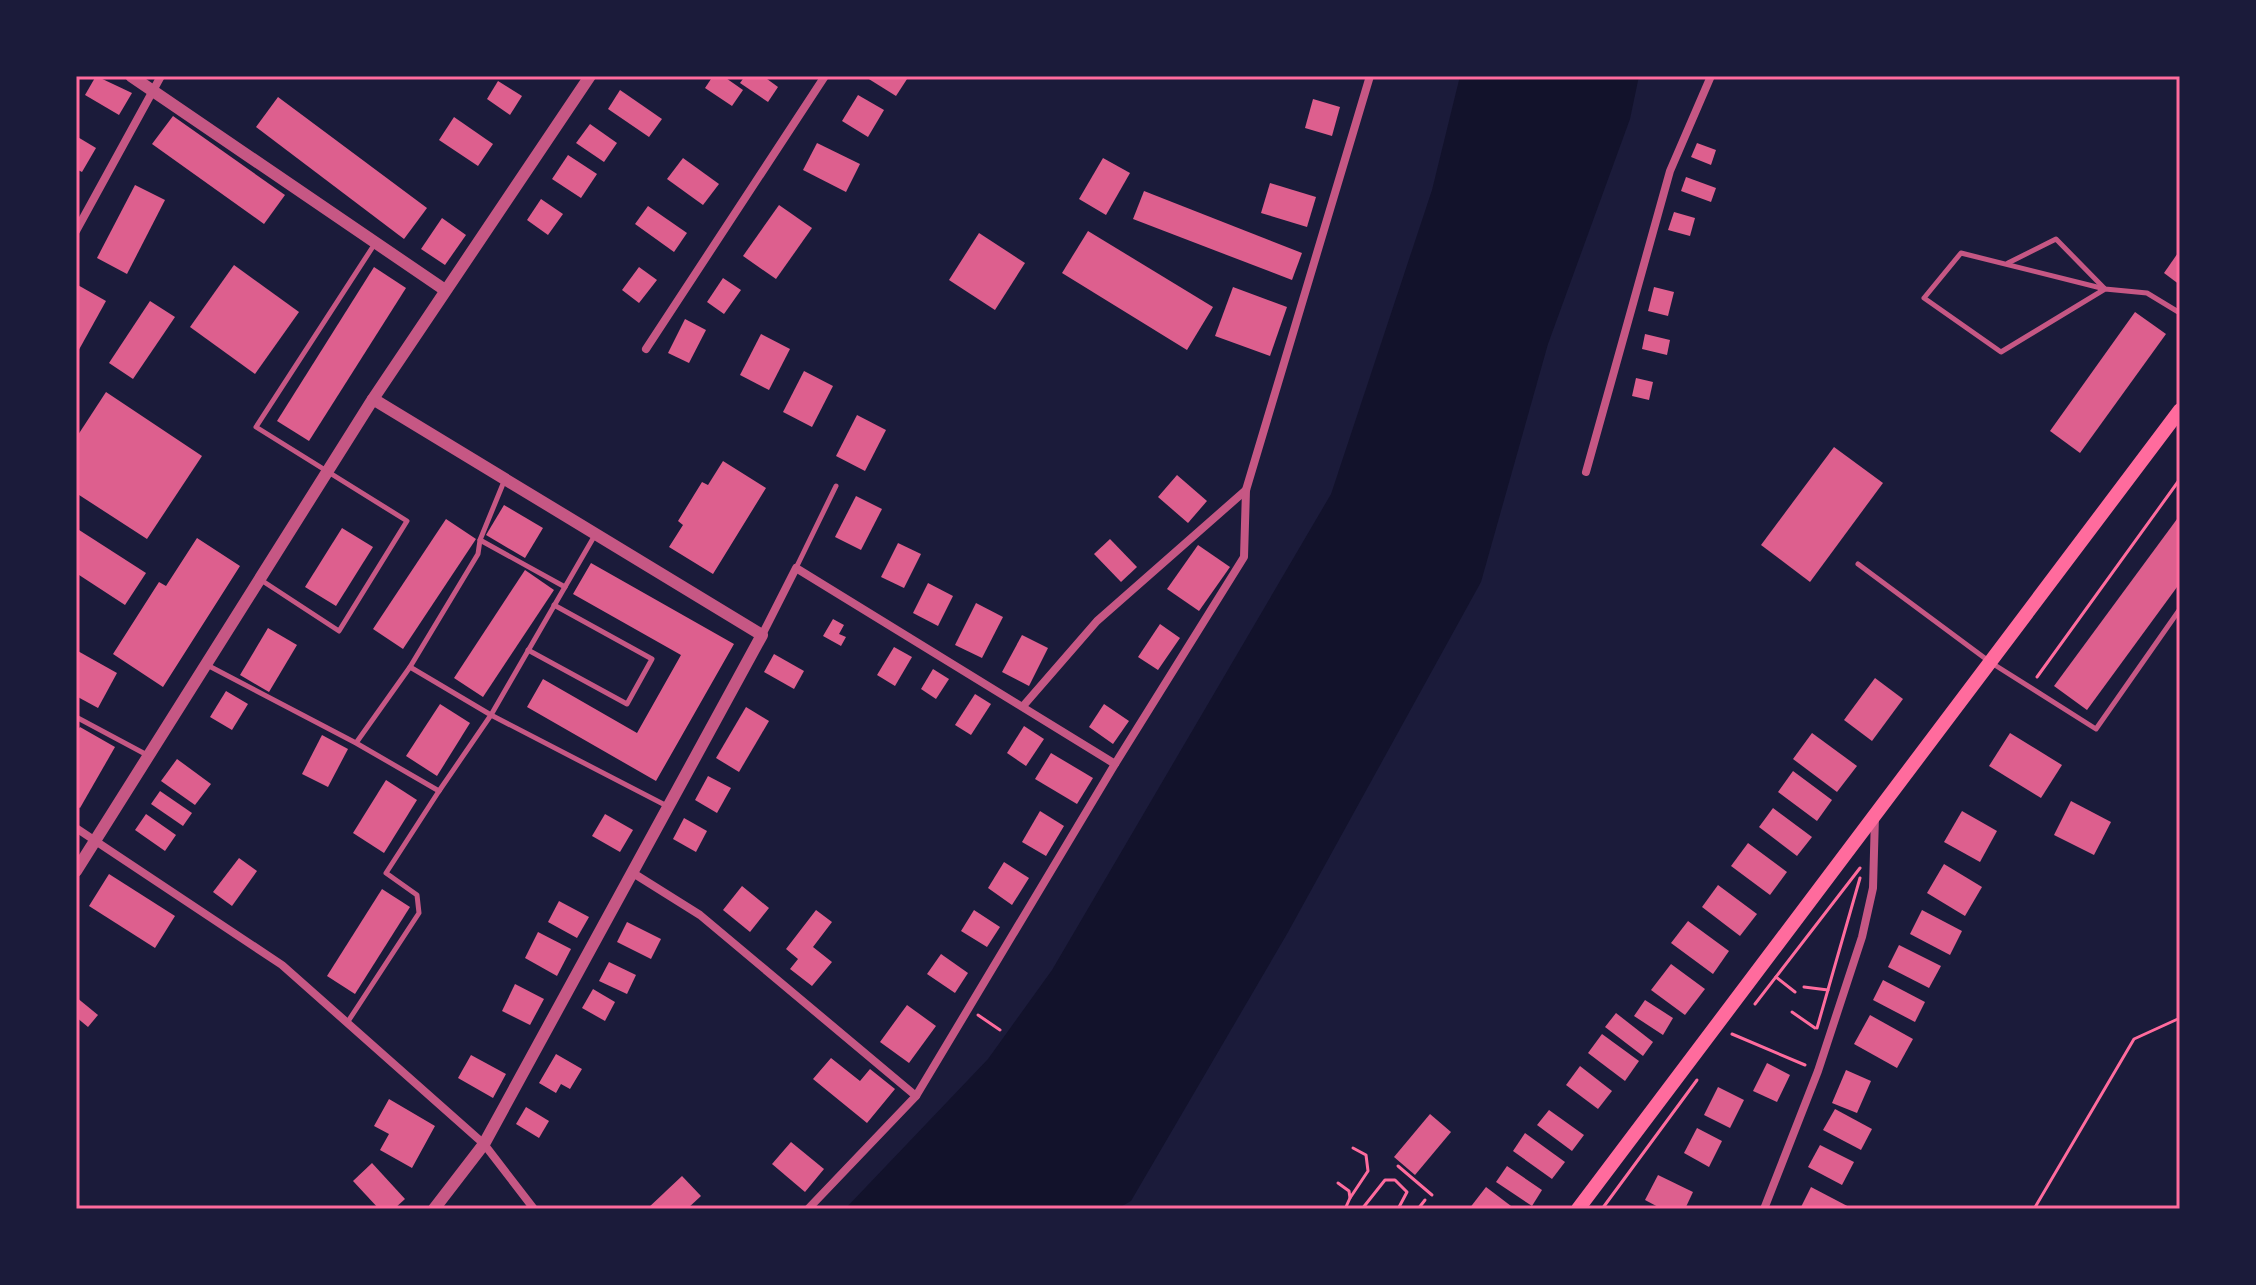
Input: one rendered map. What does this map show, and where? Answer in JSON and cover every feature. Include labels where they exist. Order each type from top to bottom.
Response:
[{"type":"main road","points":[[1578,1209],[1990,662],[2177,420]]},
{"type":"street","points":[[131,76],[445,290]]},
{"type":"street","points":[[76,231],[161,76]]},
{"type":"street","points":[[76,871],[209,666],[373,399],[590,76]]},
{"type":"street","points":[[646,349],[825,76]]},
{"type":"street","points":[[808,1209],[916,1096],[1115,764],[1244,557],[1246,490],[1370,76]]},
{"type":"street","points":[[1586,472],[1670,171],[1711,76]]},
{"type":"street","points":[[373,399],[762,635]]},
{"type":"street","points":[[1024,705],[1097,621],[1246,490]]},
{"type":"street","points":[[434,1209],[484,1144],[796,568],[1024,705],[1115,764]]},
{"type":"street","points":[[1764,1209],[1818,1071],[1862,937],[1873,888],[1875,815]]},
{"type":"street","points":[[76,828],[282,965],[484,1144],[534,1209]]},
{"type":"street","points":[[633,873],[700,915],[916,1096]]},
{"type":"lane","points":[[2007,264],[2056,239],[2105,289]]},
{"type":"lane","points":[[261,580],[339,631],[407,521],[256,427],[377,241]]},
{"type":"lane","points":[[2105,289],[2001,352],[1924,298],[1961,253],[2105,289],[2147,293],[2180,313]]},
{"type":"lane","points":[[356,743],[410,667],[478,554],[480,540],[505,479]]},
{"type":"lane","points":[[796,568],[836,486]]},
{"type":"lane","points":[[347,1023],[419,913],[417,895],[386,873],[491,715],[596,534]]},
{"type":"lane","points":[[480,540],[565,587]]},
{"type":"lane","points":[[1858,564],[1990,662],[2096,729],[2180,609]]},
{"type":"lane","points":[[528,650],[627,704],[652,659],[554,605]]},
{"type":"lane","points":[[209,666],[356,743],[439,791]]},
{"type":"lane","points":[[410,667],[491,715],[668,807]]},
{"type":"lane","points":[[76,717],[150,757]]},
{"type":"path","points":[[2030,687],[2180,479]]},
{"type":"path","points":[[1813,1041],[1864,863]]},
{"type":"path","points":[[1776,977],[1795,992]]},
{"type":"path","points":[[1804,987],[1828,990]]},
{"type":"path","points":[[968,1008],[1000,1030]]},
{"type":"path","points":[[1792,1012],[1817,1029]]},
{"type":"path","points":[[2034,1209],[2134,1039],[2180,1018]]},
{"type":"path","points":[[1732,1034],[1806,1066],[1810,1053]]},
{"type":"path","points":[[1353,1148],[1366,1155],[1368,1171],[1346,1207],[1353,1209]]},
{"type":"path","points":[[1398,1166],[1432,1195]]},
{"type":"path","points":[[1402,1185],[1409,1175]]},
{"type":"path","points":[[1362,1209],[1385,1180],[1402,1185],[1407,1192],[1398,1209]]},
{"type":"path","points":[[1338,1183],[1349,1191],[1350,1198]]},
{"type":"path","points":[[1418,1209],[1425,1200]]},
{"type":"shaded area","points":[[1460,76],[1639,76],[1630,119],[1548,344],[1481,582],[1287,934],[1131,1201],[1117,1209],[845,1209],[988,1059],[1052,970],[1331,494],[1432,190]]},
{"type":"building","points":[[96,76],[132,93],[119,115],[85,95]]},
{"type":"building","points":[[713,76],[723,76],[743,90],[732,106],[705,88]]},
{"type":"building","points":[[745,76],[763,76],[778,87],[768,102],[740,83]]},
{"type":"building","points":[[864,76],[909,76],[896,96]]},
{"type":"building","points":[[498,81],[522,96],[510,115],[487,99]]},
{"type":"building","points":[[620,90],[662,119],[649,137],[608,109]]},
{"type":"building","points":[[858,95],[884,110],[868,137],[842,121]]},
{"type":"building","points":[[278,97],[427,208],[404,239],[256,127]]},
{"type":"building","points":[[1313,99],[1340,107],[1332,136],[1305,128]]},
{"type":"building","points":[[173,116],[285,195],[264,224],[152,144]]},
{"type":"building","points":[[454,117],[493,144],[478,166],[439,140]]},
{"type":"building","points":[[590,124],[617,143],[604,162],[576,143]]},
{"type":"building","points":[[76,136],[96,148],[82,172],[76,169]]},
{"type":"building","points":[[817,143],[860,164],[846,192],[803,170]]},
{"type":"building","points":[[1697,143],[1716,150],[1711,165],[1691,157]]},
{"type":"building","points":[[568,155],[597,174],[581,198],[552,179]]},
{"type":"building","points":[[683,158],[719,184],[703,205],[667,179]]},
{"type":"building","points":[[1103,158],[1130,173],[1106,215],[1079,199]]},
{"type":"building","points":[[1686,177],[1716,188],[1711,202],[1681,191]]},
{"type":"building","points":[[1270,183],[1316,197],[1307,227],[1261,213]]},
{"type":"building","points":[[135,185],[165,200],[127,274],[97,258]]},
{"type":"building","points":[[1144,191],[1302,253],[1292,280],[1133,219]]},
{"type":"building","points":[[541,199],[563,214],[548,235],[527,220]]},
{"type":"building","points":[[779,205],[812,228],[776,279],[743,256]]},
{"type":"building","points":[[648,206],[687,233],[674,252],[635,224]]},
{"type":"building","points":[[1674,212],[1695,218],[1690,236],[1668,230]]},
{"type":"building","points":[[442,218],[466,235],[445,265],[421,249]]},
{"type":"building","points":[[1088,231],[1213,307],[1187,350],[1062,273]]},
{"type":"building","points":[[979,233],[1025,263],[995,310],[949,280]]},
{"type":"building","points":[[2180,250],[2180,285],[2164,273]]},
{"type":"building","points":[[234,265],[299,312],[255,374],[190,327]]},
{"type":"building","points":[[374,267],[406,288],[309,441],[277,421]]},
{"type":"building","points":[[639,267],[657,280],[639,303],[622,290]]},
{"type":"building","points":[[723,278],[741,290],[724,314],[707,302]]},
{"type":"building","points":[[76,284],[106,301],[76,355]]},
{"type":"building","points":[[1233,287],[1287,307],[1270,356],[1215,336]]},
{"type":"building","points":[[1654,287],[1674,292],[1668,316],[1648,311]]},
{"type":"building","points":[[150,301],[175,317],[133,379],[109,363]]},
{"type":"building","points":[[2135,312],[2166,334],[2080,453],[2050,431]]},
{"type":"building","points":[[685,319],[706,330],[689,363],[668,353]]},
{"type":"building","points":[[761,334],[790,349],[769,390],[740,375]]},
{"type":"building","points":[[1645,334],[1670,340],[1667,355],[1642,349]]},
{"type":"building","points":[[804,371],[833,386],[812,427],[783,412]]},
{"type":"building","points":[[1636,378],[1653,382],[1649,400],[1632,396]]},
{"type":"building","points":[[106,392],[202,456],[147,539],[76,493],[76,438]]},
{"type":"building","points":[[857,415],[886,430],[865,471],[836,456]]},
{"type":"building","points":[[1834,447],[1883,483],[1810,582],[1761,545]]},
{"type":"building","points":[[723,461],[766,488],[713,574],[669,547],[683,525],[678,521],[702,482],[708,485]]},
{"type":"building","points":[[1177,475],[1207,501],[1188,523],[1158,497]]},
{"type":"building","points":[[856,496],[882,509],[861,550],[835,537]]},
{"type":"building","points":[[504,505],[543,528],[525,558],[486,535]]},
{"type":"building","points":[[2180,515],[2180,583],[2087,710],[2054,686]]},
{"type":"building","points":[[446,519],[476,539],[403,649],[373,629]]},
{"type":"building","points":[[76,528],[146,573],[125,605],[76,573]]},
{"type":"building","points":[[342,528],[373,547],[336,606],[305,587]]},
{"type":"building","points":[[197,538],[240,566],[163,687],[113,654],[159,582],[166,586]]},
{"type":"building","points":[[1110,539],[1137,567],[1121,582],[1094,554]]},
{"type":"building","points":[[898,543],[921,554],[904,588],[881,577]]},
{"type":"building","points":[[1198,545],[1230,567],[1199,611],[1167,589]]},
{"type":"building","points":[[591,563],[734,644],[656,781],[527,707],[543,679],[637,733],[681,655],[573,594]]},
{"type":"building","points":[[525,570],[554,590],[483,697],[454,678]]},
{"type":"building","points":[[928,583],[953,596],[938,626],[913,613]]},
{"type":"building","points":[[976,603],[1003,617],[982,658],[955,645]]},
{"type":"building","points":[[833,619],[844,625],[839,634],[846,637],[841,646],[823,636]]},
{"type":"building","points":[[1160,624],[1180,638],[1158,670],[1138,657]]},
{"type":"building","points":[[268,628],[297,645],[269,692],[240,675]]},
{"type":"building","points":[[1022,635],[1048,648],[1029,686],[1002,672]]},
{"type":"building","points":[[894,647],[912,657],[895,686],[877,675]]},
{"type":"building","points":[[76,650],[117,673],[98,708],[76,696]]},
{"type":"building","points":[[774,654],[804,671],[794,689],[764,672]]},
{"type":"building","points":[[933,669],[949,679],[936,699],[921,689]]},
{"type":"building","points":[[1875,678],[1903,699],[1872,741],[1844,720]]},
{"type":"building","points":[[226,691],[248,704],[232,730],[210,717]]},
{"type":"building","points":[[975,694],[991,704],[971,735],[955,725]]},
{"type":"building","points":[[440,704],[470,723],[437,776],[406,756]]},
{"type":"building","points":[[1104,704],[1129,721],[1113,744],[1089,727]]},
{"type":"building","points":[[746,707],[769,721],[739,772],[716,758]]},
{"type":"building","points":[[1024,726],[1044,739],[1026,766],[1007,753]]},
{"type":"building","points":[[80,727],[115,747],[80,808],[76,806],[76,733]]},
{"type":"building","points":[[1812,733],[1857,766],[1837,792],[1793,759]]},
{"type":"building","points":[[2010,733],[2062,765],[2041,798],[1989,766]]},
{"type":"building","points":[[322,735],[348,749],[328,787],[302,774]]},
{"type":"building","points":[[1051,753],[1093,778],[1077,804],[1035,779]]},
{"type":"building","points":[[177,759],[211,784],[195,805],[161,781]]},
{"type":"building","points":[[1793,771],[1832,800],[1817,821],[1778,792]]},
{"type":"building","points":[[708,776],[731,788],[717,813],[695,800]]},
{"type":"building","points":[[386,780],[417,800],[384,853],[353,833]]},
{"type":"building","points":[[160,791],[192,813],[183,826],[151,804]]},
{"type":"building","points":[[2071,801],[2111,822],[2094,855],[2054,835]]},
{"type":"building","points":[[1773,808],[1812,837],[1797,856],[1759,827]]},
{"type":"building","points":[[1040,811],[1064,826],[1046,856],[1022,842]]},
{"type":"building","points":[[1962,811],[1997,831],[1980,862],[1944,842]]},
{"type":"building","points":[[146,814],[176,835],[165,851],[135,830]]},
{"type":"building","points":[[605,814],[633,830],[620,852],[592,836]]},
{"type":"building","points":[[684,818],[707,831],[696,852],[673,839]]},
{"type":"building","points":[[1748,843],[1787,872],[1770,895],[1731,866]]},
{"type":"building","points":[[239,858],[257,871],[232,906],[213,892]]},
{"type":"building","points":[[1004,862],[1029,878],[1012,905],[988,888]]},
{"type":"building","points":[[1944,864],[1982,887],[1965,916],[1927,893]]},
{"type":"building","points":[[109,874],[175,916],[155,948],[89,906]]},
{"type":"building","points":[[1718,885],[1757,914],[1740,936],[1702,907]]},
{"type":"building","points":[[742,886],[769,908],[750,932],[723,910]]},
{"type":"building","points":[[382,889],[410,907],[355,994],[327,976]]},
{"type":"building","points":[[559,901],[589,917],[577,938],[548,922]]},
{"type":"building","points":[[816,910],[832,922],[813,947],[832,962],[812,986],[790,969],[798,959],[786,949]]},
{"type":"building","points":[[974,910],[1000,927],[987,947],[961,931]]},
{"type":"building","points":[[1922,910],[1962,931],[1950,955],[1910,934]]},
{"type":"building","points":[[1688,921],[1729,951],[1713,974],[1671,943]]},
{"type":"building","points":[[627,922],[661,939],[651,959],[617,942]]},
{"type":"building","points":[[538,932],[571,949],[557,976],[525,958]]},
{"type":"building","points":[[1899,945],[1941,966],[1929,988],[1888,967]]},
{"type":"building","points":[[941,954],[968,973],[955,993],[927,974]]},
{"type":"building","points":[[609,962],[636,975],[627,994],[599,981]]},
{"type":"building","points":[[1671,964],[1705,989],[1685,1015],[1651,990]]},
{"type":"building","points":[[1883,980],[1925,1002],[1915,1022],[1873,1000]]},
{"type":"building","points":[[515,984],[544,999],[530,1025],[502,1011]]},
{"type":"building","points":[[593,989],[615,1002],[605,1021],[582,1008]]},
{"type":"building","points":[[76,997],[98,1015],[88,1027],[76,1017]]},
{"type":"building","points":[[1645,1000],[1673,1018],[1663,1035],[1634,1016]]},
{"type":"building","points":[[907,1005],[936,1026],[909,1063],[880,1042]]},
{"type":"building","points":[[1616,1013],[1653,1042],[1643,1056],[1605,1027]]},
{"type":"building","points":[[1870,1015],[1913,1039],[1897,1068],[1854,1044]]},
{"type":"building","points":[[1602,1034],[1639,1061],[1625,1081],[1588,1053]]},
{"type":"building","points":[[556,1054],[582,1069],[570,1089],[561,1084],[556,1093],[539,1083]]},
{"type":"building","points":[[471,1055],[506,1074],[493,1098],[458,1078]]},
{"type":"building","points":[[831,1058],[860,1081],[870,1069],[895,1089],[867,1123],[813,1079]]},
{"type":"building","points":[[1767,1063],[1790,1075],[1777,1102],[1753,1091]]},
{"type":"building","points":[[1580,1066],[1612,1091],[1598,1109],[1566,1085]]},
{"type":"building","points":[[1846,1070],[1871,1081],[1857,1113],[1832,1103]]},
{"type":"building","points":[[1718,1087],[1744,1100],[1730,1128],[1704,1115]]},
{"type":"building","points":[[389,1099],[435,1126],[412,1168],[380,1150],[389,1134],[374,1126]]},
{"type":"building","points":[[526,1107],[549,1121],[539,1138],[516,1124]]},
{"type":"building","points":[[1835,1109],[1872,1129],[1861,1150],[1823,1130]]},
{"type":"building","points":[[1549,1110],[1584,1135],[1572,1151],[1537,1125]]},
{"type":"building","points":[[1430,1114],[1451,1132],[1415,1175],[1394,1157]]},
{"type":"building","points":[[1697,1128],[1722,1141],[1709,1167],[1684,1153]]},
{"type":"building","points":[[1525,1133],[1565,1162],[1552,1179],[1513,1151]]},
{"type":"building","points":[[791,1142],[824,1169],[805,1192],[772,1164]]},
{"type":"building","points":[[1820,1145],[1854,1162],[1842,1185],[1808,1167]]},
{"type":"building","points":[[372,1163],[405,1199],[394,1209],[379,1209],[353,1181]]},
{"type":"building","points":[[1507,1166],[1542,1190],[1532,1206],[1496,1182]]},
{"type":"building","points":[[1658,1175],[1693,1192],[1685,1209],[1662,1209],[1645,1200]]},
{"type":"building","points":[[682,1176],[701,1196],[687,1209],[647,1209]]},
{"type":"building","points":[[1486,1187],[1515,1209],[1469,1209]]},
{"type":"building","points":[[1811,1187],[1853,1209],[1800,1209]]}]
